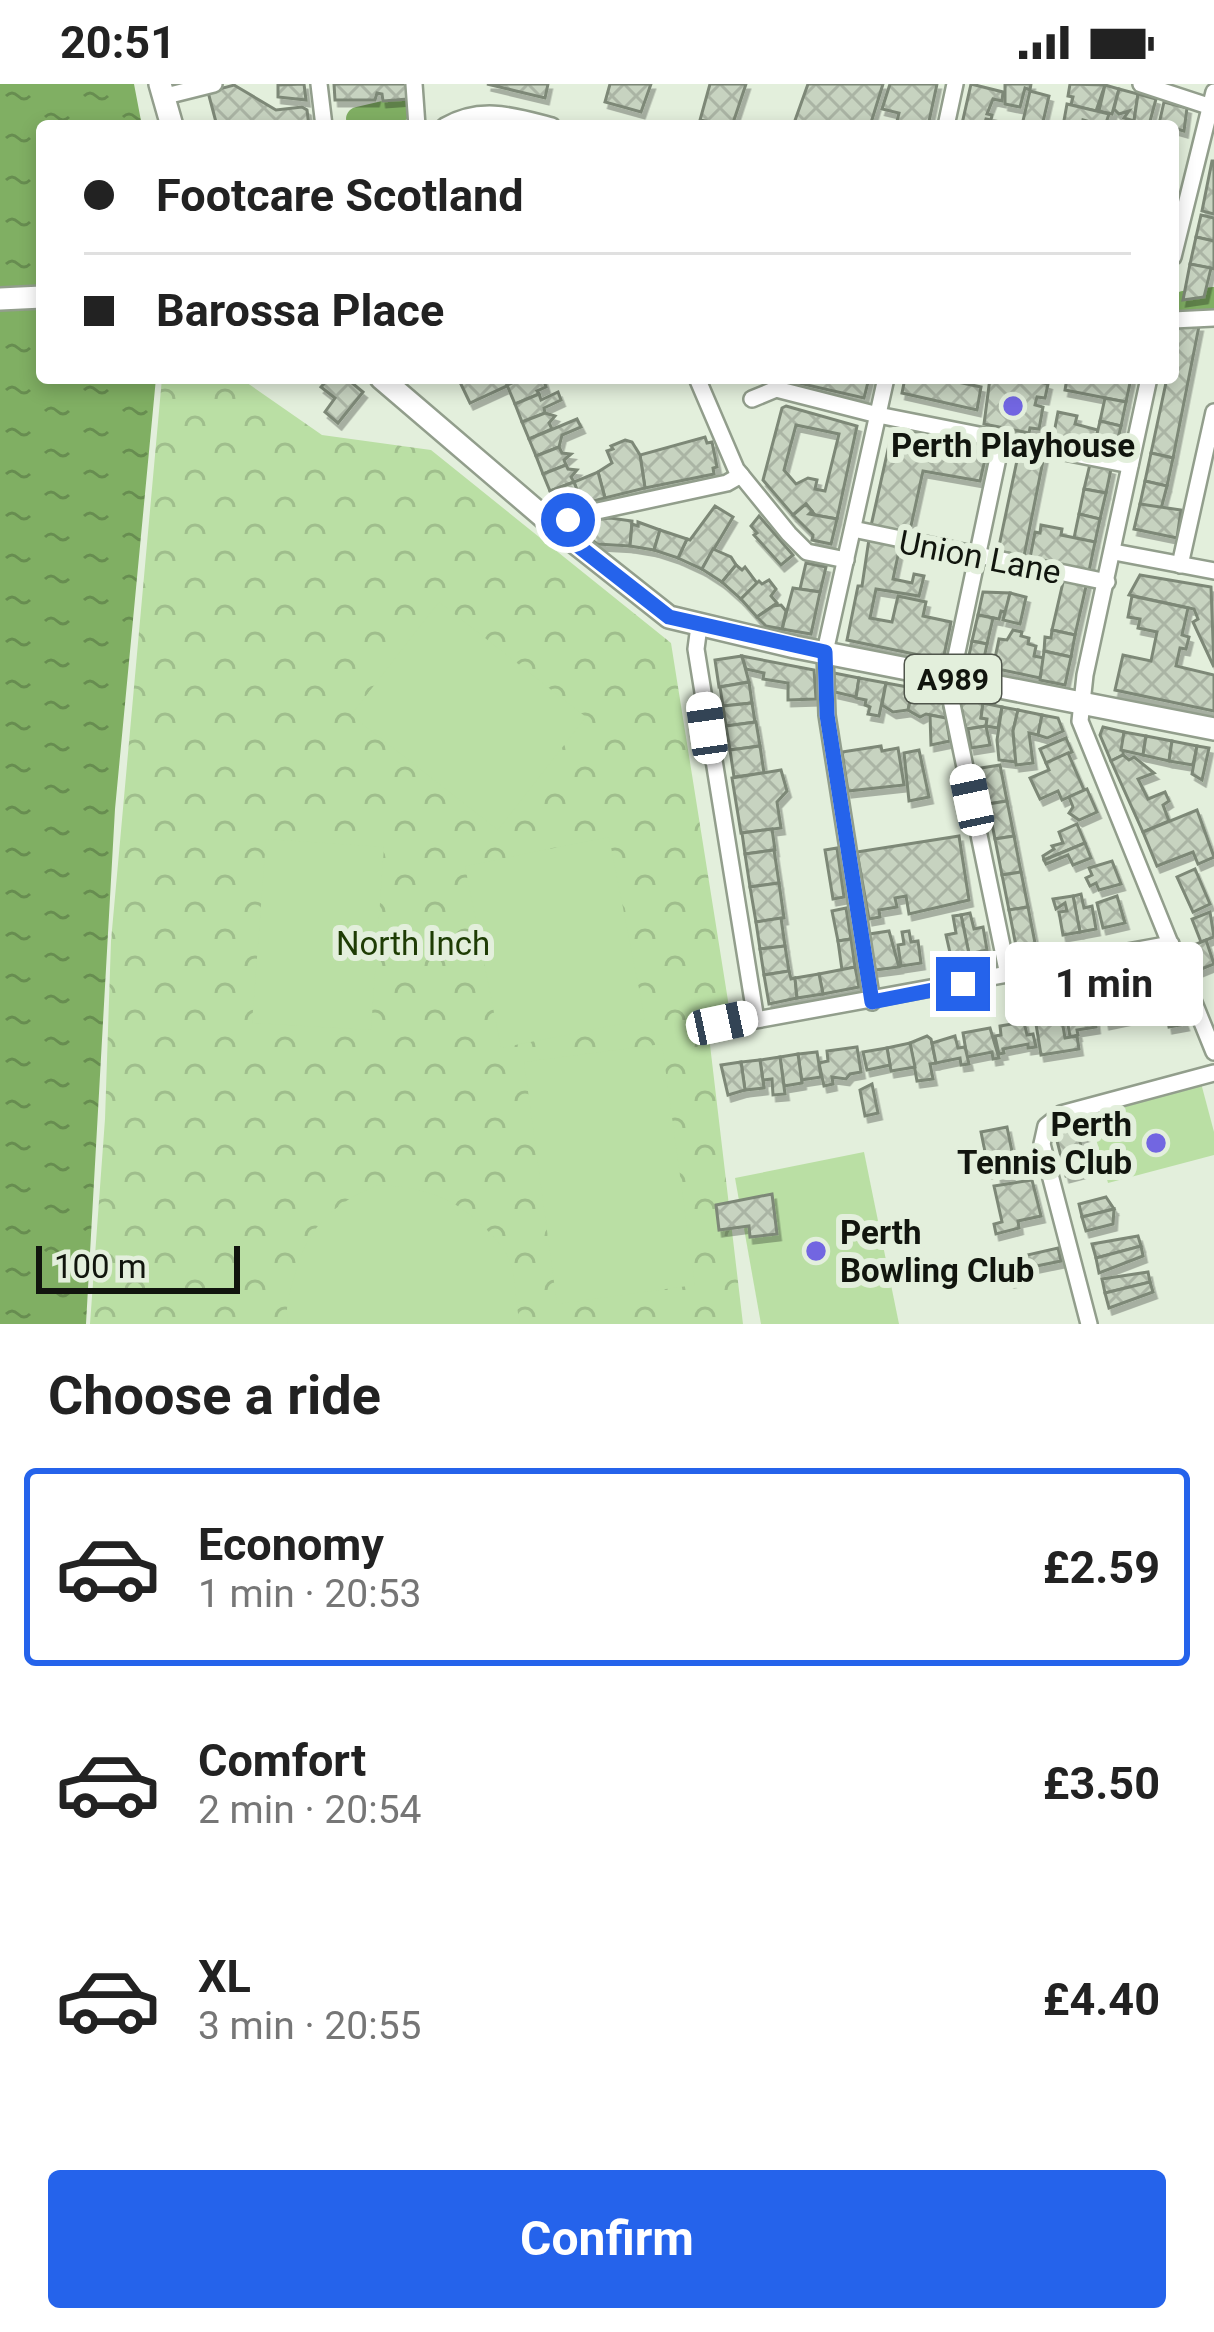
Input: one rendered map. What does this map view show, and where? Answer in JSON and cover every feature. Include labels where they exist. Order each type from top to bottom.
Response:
[{"type":"main road","points":[[161,91],[170,120]]},
{"type":"main road","points":[[0,299],[36,297]]},
{"type":"main road","name":"A989","points":[[409,387],[558,530],[659,612],[699,626],[1214,729]]},
{"type":"street","points":[[161,91],[214,84]]},
{"type":"street","points":[[319,84],[323,120]]},
{"type":"street","points":[[414,84],[417,120]]},
{"type":"street","points":[[947,120],[955,84]]},
{"type":"street","points":[[1141,84],[1213,102],[1179,234]]},
{"type":"street","points":[[455,120],[499,112],[529,120]]},
{"type":"street","points":[[1179,320],[1214,318]]},
{"type":"street","points":[[700,384],[741,475],[803,550],[845,560]]},
{"type":"street","points":[[872,1002],[827,715],[825,652],[885,384]]},
{"type":"street","points":[[1148,384],[1082,703],[1084,733],[1172,944],[1205,1001],[1214,1052]]},
{"type":"street","points":[[752,399],[776,388],[878,415],[1130,465]]},
{"type":"street","points":[[1180,565],[1214,412]]},
{"type":"street","points":[[1002,439],[950,690],[1008,975]]},
{"type":"street","points":[[558,530],[568,520],[589,512],[727,483],[741,475]]},
{"type":"street","name":"Union Lane","points":[[853,529],[1107,582]]},
{"type":"street","points":[[1114,552],[1214,571]]},
{"type":"street","points":[[699,626],[696,649],[758,1019]]},
{"type":"street","points":[[722,1023],[872,1002],[1172,944]]},
{"type":"street","points":[[1089,1324],[1042,1144],[1046,1126],[1061,1114],[1214,1073]]},
{"type":"green space","name":"North Inch","points":[[161,384],[249,384],[322,435],[431,450],[671,643],[729,1007],[706,1011],[743,1324],[90,1324],[105,1119],[111,941]]},
{"type":"green space","points":[[439,602],[586,717],[498,830],[351,715]]},
{"type":"green space","points":[[609,837],[645,1019],[501,1048],[465,866]]},
{"type":"green space","points":[[266,839],[384,847],[371,1030],[252,1023]]},
{"type":"green space","points":[[662,1044],[695,1285],[557,1304],[524,1062]]},
{"type":"green space","name":"Perth Tennis Club","points":[[1201,1083],[1214,1132],[1214,1155],[1108,1183],[1089,1113]]},
{"type":"green space","name":"Perth Bowling Club","points":[[864,1152],[899,1324],[761,1324],[735,1178]]},
{"type":"green space","points":[[378,1185],[438,1196],[487,1230],[510,1262],[520,1324],[288,1324],[287,1306],[299,1260],[314,1232],[334,1210]]},
{"type":"water","points":[[0,84],[134,84],[141,120],[36,120],[36,384],[155,384],[115,809],[86,1324],[0,1324]]},
{"type":"building","points":[[304,84],[306,100],[278,97],[278,85]]},
{"type":"building","points":[[334,84],[408,84],[408,99],[383,101],[377,93],[375,100],[335,100]]},
{"type":"building","points":[[487,84],[548,84],[545,98]]},
{"type":"building","points":[[610,84],[651,84],[641,112],[605,102]]},
{"type":"building","points":[[710,84],[746,84],[734,120],[700,120]]},
{"type":"building","points":[[808,84],[883,84],[872,120],[795,120]]},
{"type":"building","points":[[890,84],[937,84],[929,120],[897,120],[899,113],[882,109]]},
{"type":"building","points":[[971,84],[1003,92],[1002,101],[993,99],[987,114],[992,115],[991,120],[963,120]]},
{"type":"building","points":[[1005,84],[1031,84],[1030,90],[1025,88],[1020,107],[1005,104]]},
{"type":"building","points":[[1070,84],[1105,85],[1096,111],[1071,105]]},
{"type":"building","points":[[234,85],[276,110],[302,107],[308,120],[215,120],[208,92]]},
{"type":"building","points":[[1105,85],[1119,89],[1112,114],[1099,111]]},
{"type":"building","points":[[1119,89],[1138,94],[1134,120],[1124,118],[1129,111],[1119,114],[1114,109]]},
{"type":"building","points":[[1030,91],[1049,96],[1043,120],[1023,120]]},
{"type":"building","points":[[1138,94],[1156,99],[1150,120],[1134,120]]},
{"type":"building","points":[[1164,102],[1187,108],[1184,131],[1179,130],[1179,120],[1160,120]]},
{"type":"building","points":[[1067,104],[1109,114],[1107,120],[1064,120]]},
{"type":"building","points":[[1214,161],[1214,214],[1202,211]]},
{"type":"building","points":[[1201,215],[1214,218],[1214,241],[1196,237]]},
{"type":"building","points":[[1196,237],[1214,241],[1214,269],[1190,264]]},
{"type":"building","points":[[1190,264],[1211,268],[1204,297],[1183,300]]},
{"type":"building","points":[[1179,326],[1199,326],[1173,458],[1151,453],[1166,384],[1179,384]]},
{"type":"building","points":[[353,384],[363,392],[338,423],[325,412],[335,398],[321,387]]},
{"type":"building","points":[[461,384],[511,384],[470,403]]},
{"type":"building","points":[[545,384],[546,387],[515,404],[507,385]]},
{"type":"building","points":[[803,384],[868,384],[864,398]]},
{"type":"building","points":[[904,384],[981,387],[977,410],[902,393]]},
{"type":"building","name":"Perth Playhouse","points":[[989,384],[1048,384],[1045,398],[1037,397],[1035,405],[1043,407],[1039,429],[1030,428],[1029,433],[984,424]]},
{"type":"building","points":[[1066,384],[1130,384],[1126,402],[1065,390]]},
{"type":"building","points":[[558,392],[561,400],[522,422],[515,404]]},
{"type":"building","points":[[1105,398],[1126,402],[1121,426],[1100,421]]},
{"type":"building","points":[[782,408],[857,426],[837,519],[815,515],[806,504],[793,515],[763,480]],"holes":[[[796,425],[839,434],[825,491],[815,489],[817,480],[808,478],[796,484],[784,470]]]},
{"type":"building","points":[[1058,412],[1077,416],[1075,424],[1098,430],[1094,447],[1053,438]]},
{"type":"building","points":[[545,413],[555,416],[549,423],[552,429],[529,439],[522,422]]},
{"type":"building","points":[[577,419],[581,427],[562,435],[559,447],[536,456],[529,439]]},
{"type":"building","points":[[1100,421],[1121,426],[1115,451],[1094,447]]},
{"type":"building","points":[[893,427],[988,446],[980,481],[923,471],[909,535],[871,526]]},
{"type":"building","points":[[705,437],[707,443],[712,442],[714,474],[645,488],[640,455]]},
{"type":"building","points":[[625,440],[640,455],[645,488],[605,498],[598,472],[612,463],[607,451],[611,446]]},
{"type":"building","points":[[559,447],[562,453],[571,454],[564,460],[566,465],[543,474],[536,456]]},
{"type":"building","points":[[1019,451],[1044,456],[1024,556],[998,551]]},
{"type":"building","points":[[1151,453],[1173,458],[1167,486],[1145,481]]},
{"type":"building","points":[[1090,464],[1111,469],[1106,493],[1084,489]]},
{"type":"building","points":[[566,465],[577,470],[571,477],[574,482],[550,491],[543,474]]},
{"type":"building","points":[[598,472],[605,498],[582,504],[574,482]]},
{"type":"building","points":[[1145,481],[1167,486],[1161,509],[1140,504]]},
{"type":"building","points":[[574,482],[582,504],[557,509],[550,491]]},
{"type":"building","points":[[1084,489],[1106,493],[1100,519],[1079,514]]},
{"type":"building","points":[[806,504],[812,511],[809,514],[837,519],[831,544],[812,540],[813,535],[793,515]]},
{"type":"building","points":[[1140,504],[1181,510],[1177,538],[1134,529]]},
{"type":"building","points":[[715,506],[733,517],[702,569],[678,558],[687,539]]},
{"type":"building","points":[[1079,514],[1100,519],[1095,542],[1074,538]]},
{"type":"building","points":[[759,516],[793,555],[781,565],[754,535],[751,526]]},
{"type":"building","points":[[583,521],[632,521],[630,546],[597,544],[577,528]]},
{"type":"building","points":[[638,522],[660,530],[654,550],[630,546],[632,524],[638,526]]},
{"type":"building","points":[[1041,525],[1095,542],[1089,571],[1030,558]]},
{"type":"building","points":[[660,530],[687,539],[678,558],[654,550]]},
{"type":"building","points":[[869,539],[900,546],[893,579],[912,583],[914,574],[924,576],[919,596],[876,589],[870,618],[892,622],[898,596],[926,602],[923,616],[951,622],[943,660],[847,640]]},
{"type":"building","points":[[713,549],[731,557],[736,565],[722,582],[702,569]]},
{"type":"building","points":[[806,563],[826,567],[820,592],[800,589]]},
{"type":"building","points":[[736,565],[745,567],[757,583],[741,599],[722,582]]},
{"type":"building","points":[[1140,575],[1211,587],[1214,667],[1193,622],[1198,619],[1194,609],[1129,595]]},
{"type":"building","points":[[1064,578],[1087,582],[1075,635],[1052,630]]},
{"type":"building","points":[[769,580],[776,589],[771,596],[777,603],[757,617],[741,599],[759,581]]},
{"type":"building","points":[[793,588],[820,592],[811,634],[782,629]]},
{"type":"building","points":[[983,592],[1010,593],[1006,612],[1001,611],[999,619],[978,615]]},
{"type":"building","points":[[1010,593],[1026,597],[1020,624],[1003,620]]},
{"type":"building","points":[[1132,596],[1188,608],[1182,635],[1189,637],[1186,649],[1180,648],[1176,666],[1214,675],[1214,711],[1115,690],[1123,655],[1151,661],[1157,632],[1138,628],[1140,619],[1128,617]]},
{"type":"building","points":[[781,605],[786,611],[782,629],[766,626],[757,617],[773,606]]},
{"type":"building","points":[[978,615],[993,618],[987,644],[972,641]]},
{"type":"building","points":[[1013,630],[1036,646],[1034,656],[1044,658],[1040,678],[993,668],[999,639],[1007,640]]},
{"type":"building","points":[[1052,630],[1075,635],[1071,657],[1044,651],[1045,637],[1051,638]]},
{"type":"building","points":[[972,641],[987,644],[982,668],[967,665]]},
{"type":"building","points":[[1044,651],[1071,657],[1065,685],[1040,680]]},
{"type":"building","points":[[742,656],[749,682],[719,687],[715,660]]},
{"type":"building","points":[[742,656],[814,670],[816,699],[788,700],[788,683],[763,679],[764,673],[746,669]]},
{"type":"building","points":[[834,673],[859,678],[856,697],[835,692]]},
{"type":"building","points":[[859,678],[886,683],[879,716],[868,714],[866,700],[856,698]]},
{"type":"building","points":[[749,682],[752,703],[723,706],[720,687]]},
{"type":"building","points":[[886,683],[913,688],[908,710],[893,712],[882,705]]},
{"type":"building","points":[[913,688],[941,694],[946,718],[920,717],[908,710]]},
{"type":"building","points":[[963,699],[983,703],[981,718],[987,719],[986,726],[966,729]]},
{"type":"building","points":[[752,703],[755,722],[726,726],[723,706]]},
{"type":"building","points":[[983,703],[1002,707],[998,728],[986,726],[987,719],[981,718]]},
{"type":"building","points":[[1002,707],[1018,710],[1013,731],[1016,762],[999,760]]},
{"type":"building","points":[[1018,710],[1042,715],[1038,735],[1029,733],[1033,763],[1016,765],[1013,731]]},
{"type":"building","points":[[930,715],[946,718],[950,741],[931,745]]},
{"type":"building","points":[[1042,715],[1058,718],[1063,731],[1047,738],[1038,735]]},
{"type":"building","points":[[756,722],[760,746],[730,750],[726,726]]},
{"type":"building","points":[[986,726],[990,745],[971,748],[968,729]]},
{"type":"building","points":[[1103,727],[1124,732],[1123,755],[1111,761],[1100,735]]},
{"type":"building","points":[[1124,732],[1146,736],[1143,755],[1121,750]]},
{"type":"building","points":[[1146,736],[1172,741],[1169,761],[1143,755]]},
{"type":"building","points":[[1066,738],[1072,752],[1046,763],[1040,749]]},
{"type":"building","points":[[1172,741],[1197,746],[1193,765],[1169,761]]},
{"type":"building","points":[[760,746],[764,773],[734,777],[730,750]]},
{"type":"building","points":[[881,746],[882,751],[898,748],[904,785],[848,791],[842,752]]},
{"type":"building","points":[[1197,746],[1209,748],[1202,780],[1192,774]]},
{"type":"building","points":[[919,750],[929,797],[909,801],[904,753]]},
{"type":"building","points":[[1068,753],[1084,790],[1062,800],[1058,791],[1040,799],[1030,778],[1049,770],[1046,763]]},
{"type":"building","points":[[1123,755],[1129,760],[1134,757],[1154,773],[1138,779],[1148,799],[1165,792],[1169,801],[1163,805],[1169,821],[1143,832],[1111,761]]},
{"type":"building","points":[[1000,765],[1007,801],[988,804],[981,768]]},
{"type":"building","points":[[781,770],[787,791],[777,802],[781,828],[741,833],[732,778]]},
{"type":"building","points":[[1087,789],[1097,812],[1079,820],[1069,813],[1073,807],[1069,797]]},
{"type":"building","points":[[1007,801],[1014,836],[995,839],[988,804]]},
{"type":"building","points":[[1197,810],[1214,857],[1198,864],[1193,852],[1157,866],[1143,832]]},
{"type":"building","points":[[1077,824],[1085,843],[1044,860],[1052,846],[1063,843],[1059,832]]},
{"type":"building","points":[[772,829],[775,850],[745,854],[742,833]]},
{"type":"building","points":[[959,836],[969,900],[909,914],[906,896],[895,898],[897,907],[879,910],[880,917],[869,919],[857,852]]},
{"type":"building","points":[[1014,836],[1021,872],[1002,875],[995,839]]},
{"type":"building","points":[[1085,843],[1091,858],[1073,865],[1068,855],[1046,864],[1044,860]]},
{"type":"building","points":[[837,848],[844,897],[833,899],[825,850]]},
{"type":"building","points":[[774,850],[779,883],[750,887],[745,854]]},
{"type":"building","points":[[1112,861],[1121,884],[1099,890],[1096,883],[1090,886],[1089,868]]},
{"type":"building","points":[[1195,869],[1210,904],[1193,912],[1177,877]]},
{"type":"building","points":[[1021,872],[1028,907],[1009,910],[1002,875]]},
{"type":"building","points":[[779,883],[784,918],[756,922],[750,887]]},
{"type":"building","points":[[1081,894],[1084,908],[1092,906],[1096,929],[1080,932],[1073,896]]},
{"type":"building","points":[[1073,896],[1080,932],[1063,935],[1059,912],[1067,911],[1065,903],[1056,909],[1053,899]]},
{"type":"building","points":[[1117,896],[1125,923],[1103,928],[1097,903]]},
{"type":"building","points":[[1028,907],[1035,943],[1016,946],[1009,910]]},
{"type":"building","points":[[846,908],[851,939],[838,941],[832,911]]},
{"type":"building","points":[[1210,912],[1214,937],[1201,942],[1192,919]]},
{"type":"building","points":[[970,913],[974,929],[983,927],[987,950],[969,954],[961,915]]},
{"type":"building","points":[[961,915],[969,954],[951,957],[946,935],[956,933],[953,916]]},
{"type":"building","points":[[781,918],[785,946],[760,949],[756,922]]},
{"type":"building","points":[[889,931],[899,967],[875,970],[869,934]]},
{"type":"building","points":[[909,931],[911,942],[918,941],[921,963],[901,966],[898,945],[904,944],[902,932]]},
{"type":"building","points":[[851,939],[855,967],[842,970],[838,941]]},
{"type":"building","points":[[1206,940],[1214,964],[1199,970],[1189,947]]},
{"type":"building","points":[[785,946],[789,971],[764,975],[760,949]]},
{"type":"building","points":[[855,967],[859,987],[823,994],[819,974]]},
{"type":"building","points":[[789,971],[791,979],[795,978],[797,998],[769,1004],[764,975]]},
{"type":"building","points":[[819,974],[823,994],[797,998],[795,978]]},
{"type":"building","points":[[1163,993],[1167,1014],[1142,1016],[1139,997]]},
{"type":"building","points":[[1174,994],[1185,1024],[1169,1027],[1164,996]]},
{"type":"building","points":[[1128,1002],[1135,1017],[1106,1023],[1103,1007]]},
{"type":"building","points":[[1093,1009],[1100,1017],[1095,1018],[1096,1027],[1077,1030],[1078,1035],[1070,1037],[1066,1013]]},
{"type":"building","points":[[1061,1014],[1065,1038],[1077,1036],[1079,1049],[1041,1055],[1035,1018]]},
{"type":"building","points":[[1024,1022],[1036,1047],[1028,1048],[1028,1044],[999,1054],[995,1036],[1001,1035],[1000,1026]]},
{"type":"building","points":[[990,1028],[999,1058],[993,1059],[992,1052],[967,1057],[963,1033]]},
{"type":"building","points":[[927,1036],[936,1063],[930,1064],[933,1079],[917,1081],[910,1043]]},
{"type":"building","points":[[955,1036],[958,1048],[965,1047],[969,1064],[961,1065],[960,1058],[936,1063],[932,1043]]},
{"type":"building","points":[[910,1043],[915,1067],[891,1071],[887,1048]]},
{"type":"building","points":[[857,1047],[861,1072],[846,1079],[832,1077],[833,1084],[824,1086],[819,1063],[828,1061],[827,1051]]},
{"type":"building","points":[[887,1048],[890,1065],[867,1070],[863,1052]]},
{"type":"building","points":[[817,1052],[821,1077],[802,1080],[798,1054]]},
{"type":"building","points":[[798,1054],[802,1083],[784,1086],[780,1057]]},
{"type":"building","points":[[780,1057],[785,1094],[773,1095],[772,1079],[763,1080],[764,1088],[760,1060]]},
{"type":"building","points":[[760,1060],[764,1088],[745,1090],[741,1062]]},
{"type":"building","points":[[741,1062],[745,1090],[728,1095],[721,1065]]},
{"type":"building","points":[[872,1084],[878,1113],[865,1116],[860,1090]]},
{"type":"building","points":[[1085,1121],[1088,1134],[1079,1137],[1083,1156],[1090,1155],[1093,1169],[1066,1176],[1054,1129]]},
{"type":"building","points":[[1007,1127],[1015,1166],[1010,1167],[1011,1174],[998,1177],[997,1170],[989,1172],[981,1132]]},
{"type":"building","points":[[1032,1180],[1041,1216],[1018,1221],[1019,1228],[996,1234],[994,1224],[1002,1222],[994,1186]]},
{"type":"building","points":[[772,1194],[777,1234],[750,1237],[749,1226],[719,1230],[716,1205]]},
{"type":"building","points":[[1106,1197],[1114,1209],[1082,1217],[1079,1204]]},
{"type":"building","points":[[1114,1209],[1113,1224],[1086,1231],[1082,1217]]},
{"type":"building","points":[[1138,1236],[1141,1246],[1096,1258],[1092,1244]]},
{"type":"building","points":[[1141,1246],[1143,1256],[1099,1273],[1096,1258]]},
{"type":"building","points":[[1058,1248],[1061,1261],[1022,1269],[1024,1279],[1011,1281],[1008,1270],[1017,1268],[1014,1258]]},
{"type":"building","points":[[1148,1272],[1150,1282],[1105,1293],[1102,1279]]},
{"type":"building","points":[[1150,1282],[1153,1292],[1109,1308],[1105,1293]]},
{"type":"waterway","points":[[358,119],[401,109]]},
{"type":"waterway","points":[[1184,303],[1214,299]]},
{"type":"place","name":"Perth Playhouse","points":[[1013,406]]},
{"type":"place","name":"Perth Tennis Club","points":[[1156,1143]]},
{"type":"place","name":"Perth Bowling Club","points":[[816,1251]]},
{"type":"route","points":[[568,520],[558,530],[676,621],[825,652],[827,715],[872,1002],[963,984]]}]
